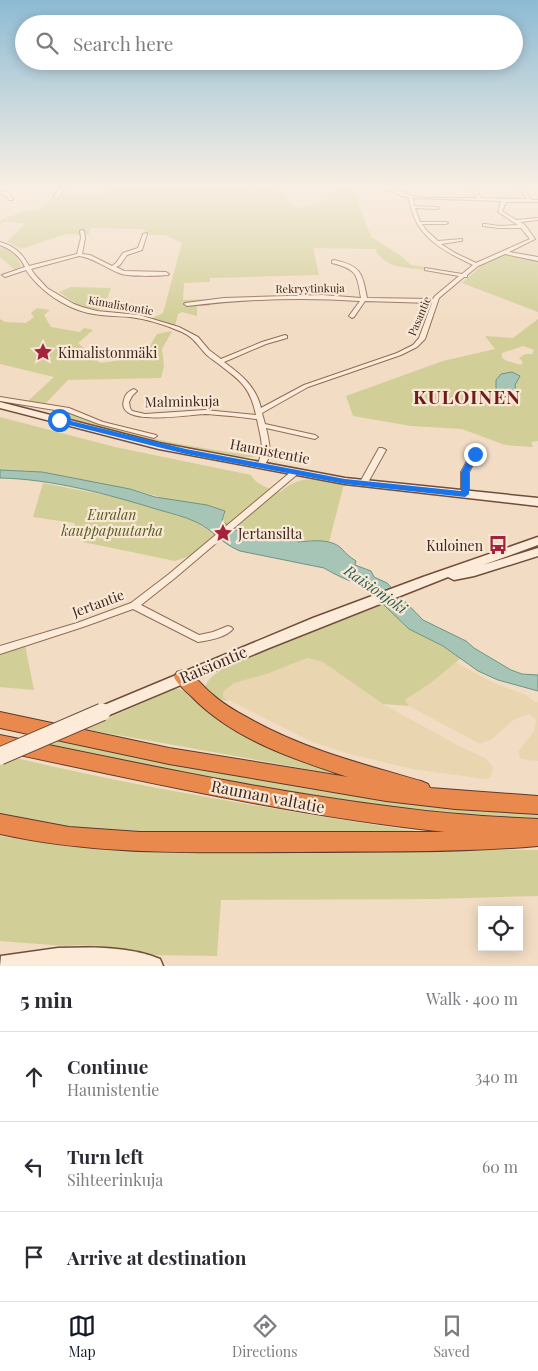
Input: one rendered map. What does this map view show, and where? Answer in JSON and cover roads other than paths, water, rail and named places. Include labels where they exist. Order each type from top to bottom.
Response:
[{"type":"highway","points":[[183,677],[214,708],[276,741],[326,761],[455,800]]},
{"type":"highway","name":"Rauman valtatie","points":[[0,720],[169,756],[386,792],[455,800],[538,805]]},
{"type":"highway","name":"Rauman valtatie","points":[[0,743],[339,810],[427,821],[538,829]]},
{"type":"highway","points":[[0,824],[29,832],[80,838],[196,842],[432,842],[507,840],[538,836]]},
{"type":"street","points":[[425,230],[436,243],[476,265]]},
{"type":"street","points":[[526,230],[536,239]]},
{"type":"street","points":[[79,255],[83,238],[82,231]]},
{"type":"street","points":[[111,268],[120,262],[124,254],[140,249],[146,234]]},
{"type":"street","name":"Pasantie","points":[[260,415],[306,386],[399,354],[415,346],[422,338],[434,301],[447,287],[465,276],[476,265],[536,239]]},
{"type":"street","points":[[436,243],[460,240]]},
{"type":"street","name":"Kimalistontie","points":[[0,243],[19,252],[40,285],[75,307],[139,317],[181,330],[196,338],[205,350],[238,374],[249,385],[260,415],[267,453],[261,465]]},
{"type":"street","points":[[504,252],[538,259]]},
{"type":"street","points":[[5,275],[79,255],[88,256],[111,268],[127,273],[166,274]]},
{"type":"street","points":[[334,262],[351,266],[359,272],[364,299],[352,316]]},
{"type":"street","points":[[426,269],[465,276]]},
{"type":"street","name":"Rekryytinkuja","points":[[186,304],[344,297],[390,301],[434,301]]},
{"type":"street","points":[[220,362],[264,343],[285,337]]},
{"type":"street","name":"Malminkuja","points":[[134,391],[129,395],[126,402],[127,408],[130,412],[145,416],[205,412],[260,415]]},
{"type":"street","points":[[0,399],[64,409],[101,423],[154,436]]},
{"type":"street","name":"Haunistentie","points":[[0,405],[159,446],[296,472],[363,484],[538,502]]},
{"type":"street","points":[[53,419],[64,409]]},
{"type":"street","points":[[262,425],[315,437]]},
{"type":"street","points":[[363,484],[382,450]]},
{"type":"street","points":[[465,494],[465,472],[475,454]]},
{"type":"street","name":"Jertantie","points":[[0,650],[80,625],[134,605],[217,539],[230,526],[296,472]]},
{"type":"street","name":"Raisiontie","points":[[0,756],[183,677],[361,605],[538,541]]},
{"type":"street","name":"Raisiontie","points":[[430,580],[474,572],[538,552]]},
{"type":"street","points":[[134,605],[198,639],[215,635],[228,629]]},
{"type":"street","points":[[1,966],[41,958],[66,961],[91,956],[153,966]]},
{"type":"water","points":[[512,372],[520,376],[515,385],[516,393],[501,398],[496,392],[496,380],[501,374]]},
{"type":"water","name":"Raisionjoki","points":[[0,470],[42,472],[130,489],[155,497],[207,505],[225,511],[222,520],[235,530],[245,534],[277,540],[293,537],[298,542],[320,541],[337,545],[356,561],[355,565],[371,571],[374,577],[387,583],[423,620],[466,641],[474,648],[511,670],[522,674],[538,675],[538,691],[498,680],[478,671],[443,646],[409,629],[363,585],[343,578],[324,568],[240,551],[228,545],[202,525],[191,520],[79,488],[39,481],[0,478]]},
{"type":"place","name":"Kimalistonmäki","points":[[43,352]]},
{"type":"place","name":"Jertansilta","points":[[223,533]]},
{"type":"place","name":"Kuloinen","points":[[498,545]]},
{"type":"district","name":"KULOINEN","points":[[467,396]]},
{"type":"park label","name":"Euralan kauppapuutarha","points":[[112,522]]}]
